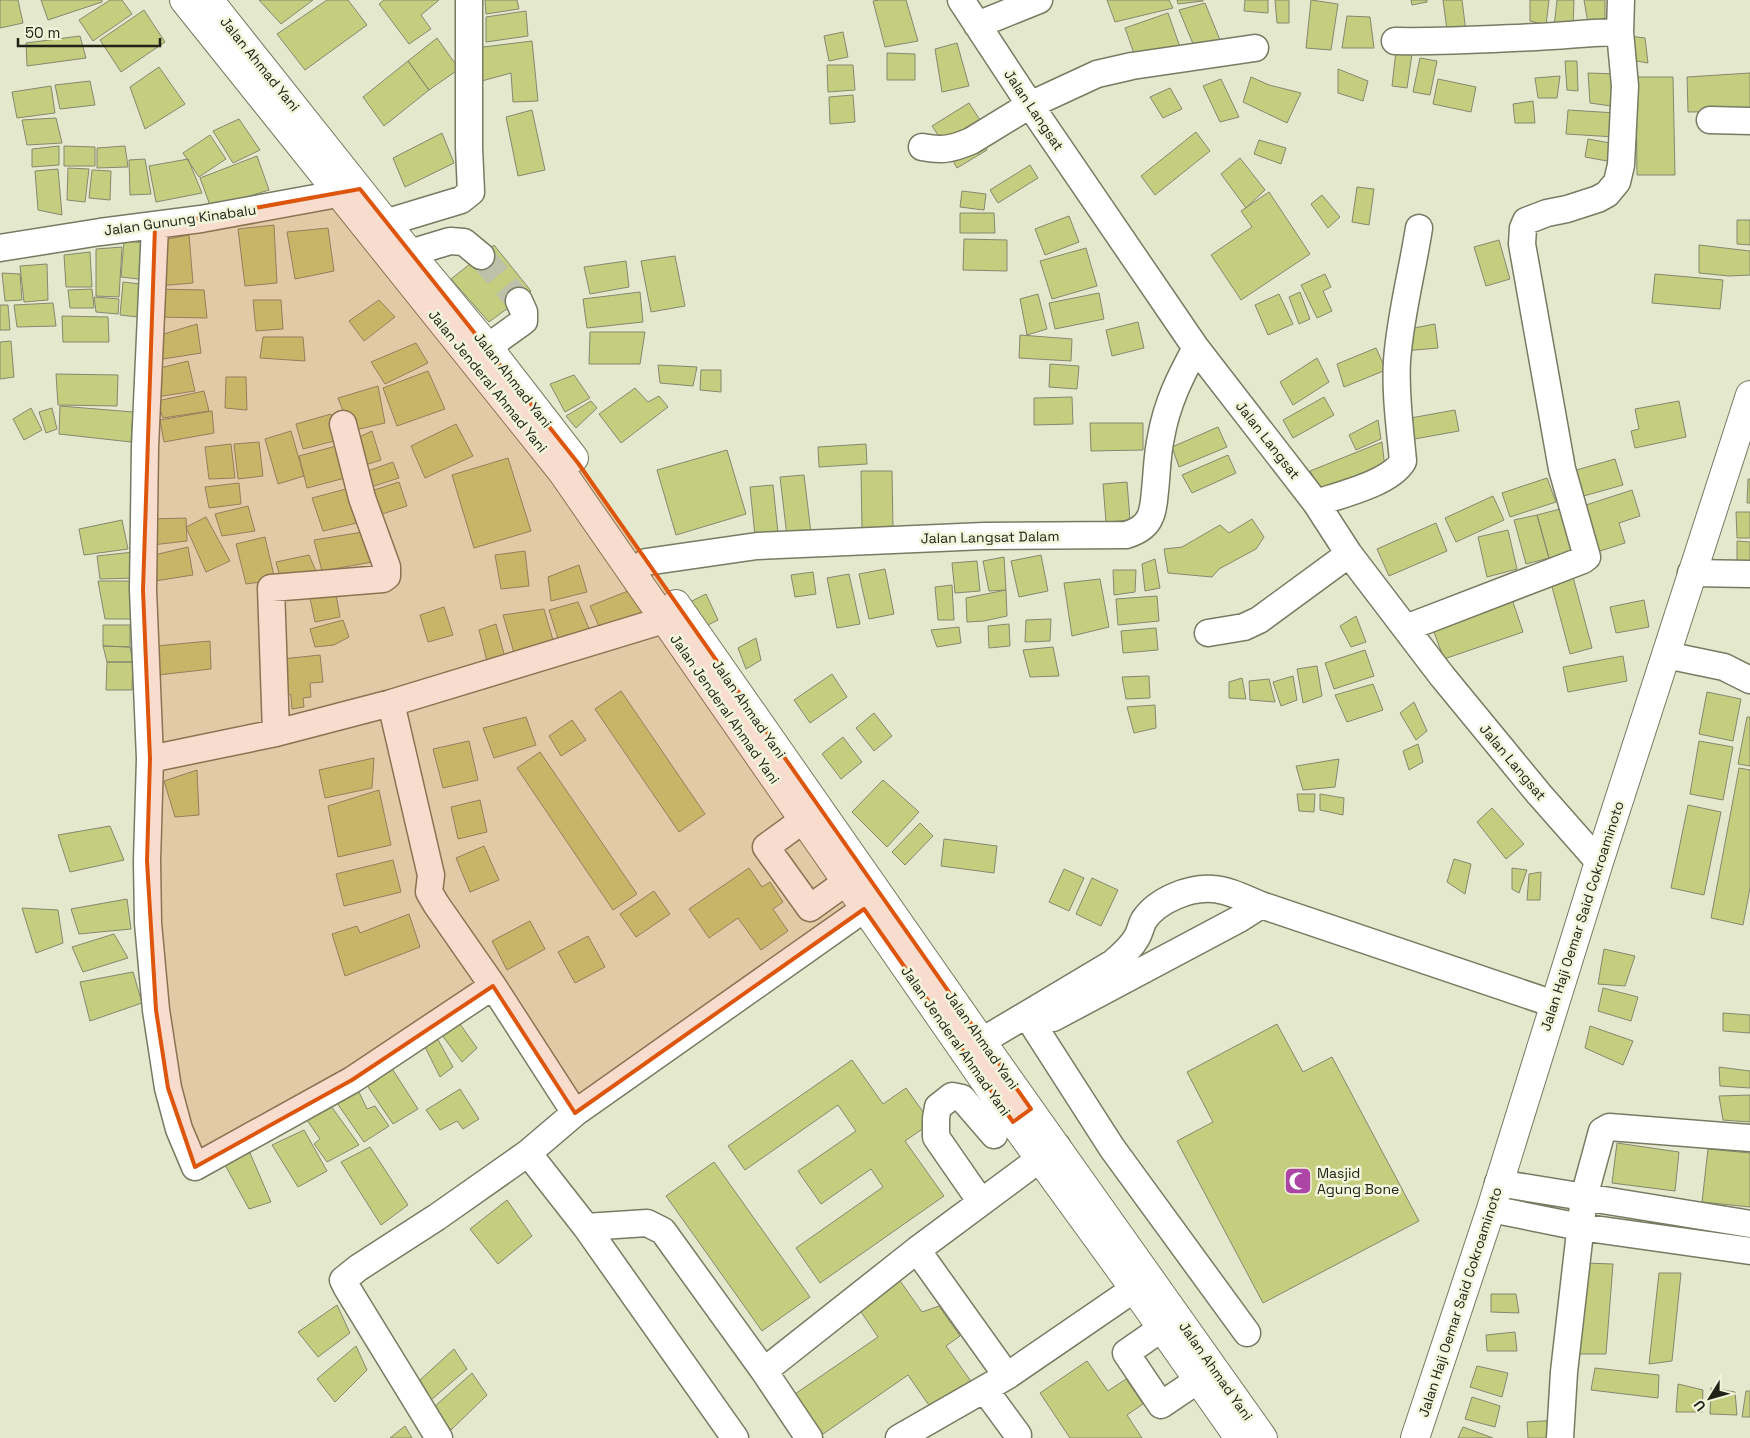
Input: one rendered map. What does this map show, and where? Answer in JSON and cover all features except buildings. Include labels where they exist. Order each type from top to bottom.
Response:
[{"type":"main road","name":"Jalan Jenderal Ahmad Yani","points":[[184,0],[349,192],[562,472],[1013,1122]]},
{"type":"main road","name":"Jalan Ahmad Yani","points":[[209,0],[349,192],[385,222],[488,347],[578,463],[987,1048],[1013,1122],[1048,1152],[1142,1284],[1263,1438]]},
{"type":"main road","name":"Jalan Haji Oemar Said Cokroaminoto","points":[[1416,1438],[1491,1209],[1598,862],[1750,395]]},
{"type":"main road","points":[[1142,1284],[1162,1328],[1239,1438]]},
{"type":"street","points":[[385,222],[461,200],[471,192],[469,148],[469,0]]},
{"type":"street","name":"Jalan Langsat","points":[[961,0],[1030,106],[1196,348],[1316,503],[1350,554],[1442,676],[1538,794],[1598,862]]},
{"type":"street","points":[[978,25],[1039,0]]},
{"type":"street","points":[[1406,628],[1587,557],[1562,469],[1522,244],[1522,228],[1526,221],[1535,216],[1567,209],[1598,199],[1607,194],[1617,182],[1621,165],[1624,86],[1620,32],[1621,0]]},
{"type":"street","points":[[1394,41],[1429,42],[1620,32]]},
{"type":"street","points":[[922,147],[936,150],[951,149],[971,141],[1030,106],[1097,74],[1114,69],[1201,54],[1255,48]]},
{"type":"street","points":[[1710,120],[1750,121]]},
{"type":"street","name":"Jalan Gunung Kinabalu","points":[[0,248],[100,232],[201,219],[349,192]]},
{"type":"street","points":[[155,226],[145,447],[143,590],[150,759],[147,861],[148,923],[156,1010],[168,1088],[179,1128],[195,1167],[352,1080],[493,986]]},
{"type":"street","points":[[1316,503],[1385,478],[1398,469],[1403,461],[1397,396],[1397,362],[1402,319],[1412,272],[1418,228]]},
{"type":"street","points":[[410,253],[450,241],[464,242],[480,256]]},
{"type":"street","points":[[488,347],[524,322],[524,312],[519,301]]},
{"type":"street","name":"Jalan Langsat Dalam","points":[[646,562],[757,546],[984,536],[1126,535],[1135,532],[1143,527],[1150,518],[1160,438],[1169,404],[1176,385],[1196,348]]},
{"type":"street","points":[[276,733],[271,588],[384,579],[387,576],[387,567],[362,498],[343,424]]},
{"type":"street","points":[[1208,633],[1244,627],[1259,620],[1350,554]]},
{"type":"street","points":[[1691,573],[1750,574]]},
{"type":"street","points":[[150,759],[276,733],[392,703],[664,620]]},
{"type":"street","points":[[1666,655],[1724,667],[1750,680]]},
{"type":"street","points":[[392,703],[431,875],[430,892],[436,904],[493,986],[575,1113]]},
{"type":"street","points":[[803,820],[766,846],[810,908],[846,882]]},
{"type":"street","points":[[987,1048],[1113,963],[1126,952],[1137,937],[1144,920],[1164,902],[1180,894],[1195,890],[1213,889],[1234,894],[1261,905],[1554,1004]]},
{"type":"street","points":[[987,1048],[1035,1028],[1239,919],[1261,905]]},
{"type":"street","points":[[439,1438],[343,1280],[528,1154],[575,1113],[864,909]]},
{"type":"street","points":[[1035,1028],[1112,1148],[1247,1332]]},
{"type":"street","points":[[981,1202],[936,1137],[938,1107],[952,1096],[962,1098],[1013,1122]]},
{"type":"street","points":[[1560,1438],[1564,1372],[1584,1197],[1602,1131],[1609,1128],[1750,1138]]},
{"type":"street","points":[[764,1371],[917,1250],[1048,1152]]},
{"type":"street","points":[[528,1154],[586,1227],[735,1438]]},
{"type":"street","points":[[1498,1183],[1750,1224]]},
{"type":"street","points":[[1491,1209],[1580,1227],[1750,1251]]},
{"type":"street","points":[[586,1227],[647,1223],[663,1231],[764,1371],[808,1438]]},
{"type":"street","points":[[917,1250],[1007,1376]]},
{"type":"street","points":[[899,1438],[985,1390],[1142,1284]]},
{"type":"street","points":[[1162,1328],[1126,1353],[1161,1404],[1198,1380]]},
{"type":"street","points":[[985,1390],[1018,1435]]},
{"type":"highlighted area","points":[[360,189],[578,463],[1031,1109],[1013,1122],[864,909],[575,1113],[493,986],[352,1080],[195,1167],[168,1088],[156,1010],[147,861],[150,759],[143,590],[155,226]]},
{"type":"tunnel","points":[[481,256],[519,301]]},
{"type":"place","name":"Masjid Agung Bone","points":[[1298,1181]]}]
